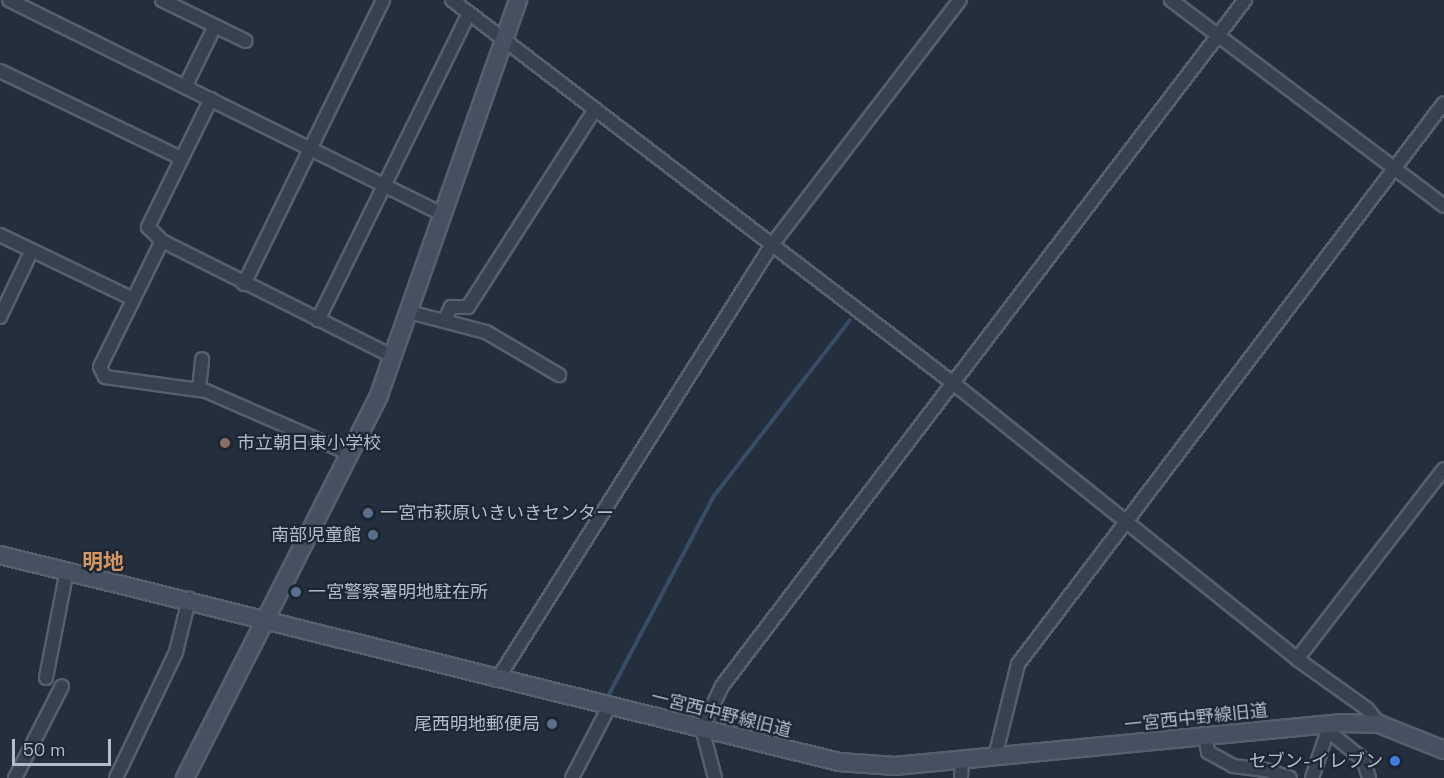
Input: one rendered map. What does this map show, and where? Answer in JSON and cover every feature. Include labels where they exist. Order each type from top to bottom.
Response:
[{"type":"street","points":[[9,0],[444,214]]},
{"type":"street","points":[[162,0],[246,41]]},
{"type":"street","points":[[244,284],[383,0]]},
{"type":"street","points":[[452,0],[953,383],[1297,659],[1367,709],[1379,724]]},
{"type":"street","points":[[185,778],[350,454],[394,357],[518,0]]},
{"type":"street","points":[[497,680],[771,246],[960,0]]},
{"type":"street","points":[[1172,0],[1444,206]]},
{"type":"street","points":[[715,778],[702,728],[722,686],[1245,0]]},
{"type":"street","points":[[318,320],[469,13]]},
{"type":"street","points":[[185,87],[215,26]]},
{"type":"street","points":[[0,71],[181,158]]},
{"type":"street","points":[[211,99],[148,227],[162,241],[394,357]]},
{"type":"street","points":[[995,757],[1018,664],[1125,520],[1444,103]]},
{"type":"street","points":[[444,321],[451,307],[468,307],[595,109]]},
{"type":"street","points":[[0,235],[133,299]]},
{"type":"street","points":[[162,241],[100,367],[105,377],[199,389],[350,454]]},
{"type":"street","points":[[0,317],[32,250]]},
{"type":"street","points":[[409,312],[486,332],[559,375]]},
{"type":"street","points":[[199,389],[202,359]]},
{"type":"street","points":[[1297,659],[1444,469]]},
{"type":"street","name":"一宮西中野線旧道","points":[[0,555],[189,599],[497,680],[839,762],[895,766],[1330,724],[1379,724],[1444,750]]},
{"type":"street","points":[[46,678],[67,570]]},
{"type":"street","points":[[116,778],[176,652],[189,599]]},
{"type":"street","points":[[15,778],[63,686]]},
{"type":"street","points":[[572,778],[609,707]]},
{"type":"street","points":[[1312,778],[1330,724]]},
{"type":"street","points":[[1330,724],[1333,735],[1363,759],[1369,778]]},
{"type":"street","points":[[1205,736],[1208,752],[1233,766],[1266,770],[1290,778]]},
{"type":"street","points":[[961,778],[962,760]]},
{"type":"waterway","points":[[607,698],[714,496],[850,320]]},
{"type":"place","name":"市立朝日東小学校","points":[[225,443]]},
{"type":"place","name":"一宮市萩原いきいきセンター","points":[[368,513]]},
{"type":"place","name":"南部児童館","points":[[373,535]]},
{"type":"place","name":"一宮警察署明地駐在所","points":[[296,592]]},
{"type":"place","name":"尾西明地郵便局","points":[[552,724]]},
{"type":"place","name":"セブン-イレブン","points":[[1395,761]]},
{"type":"district","name":"明地","points":[[103,562]]}]
